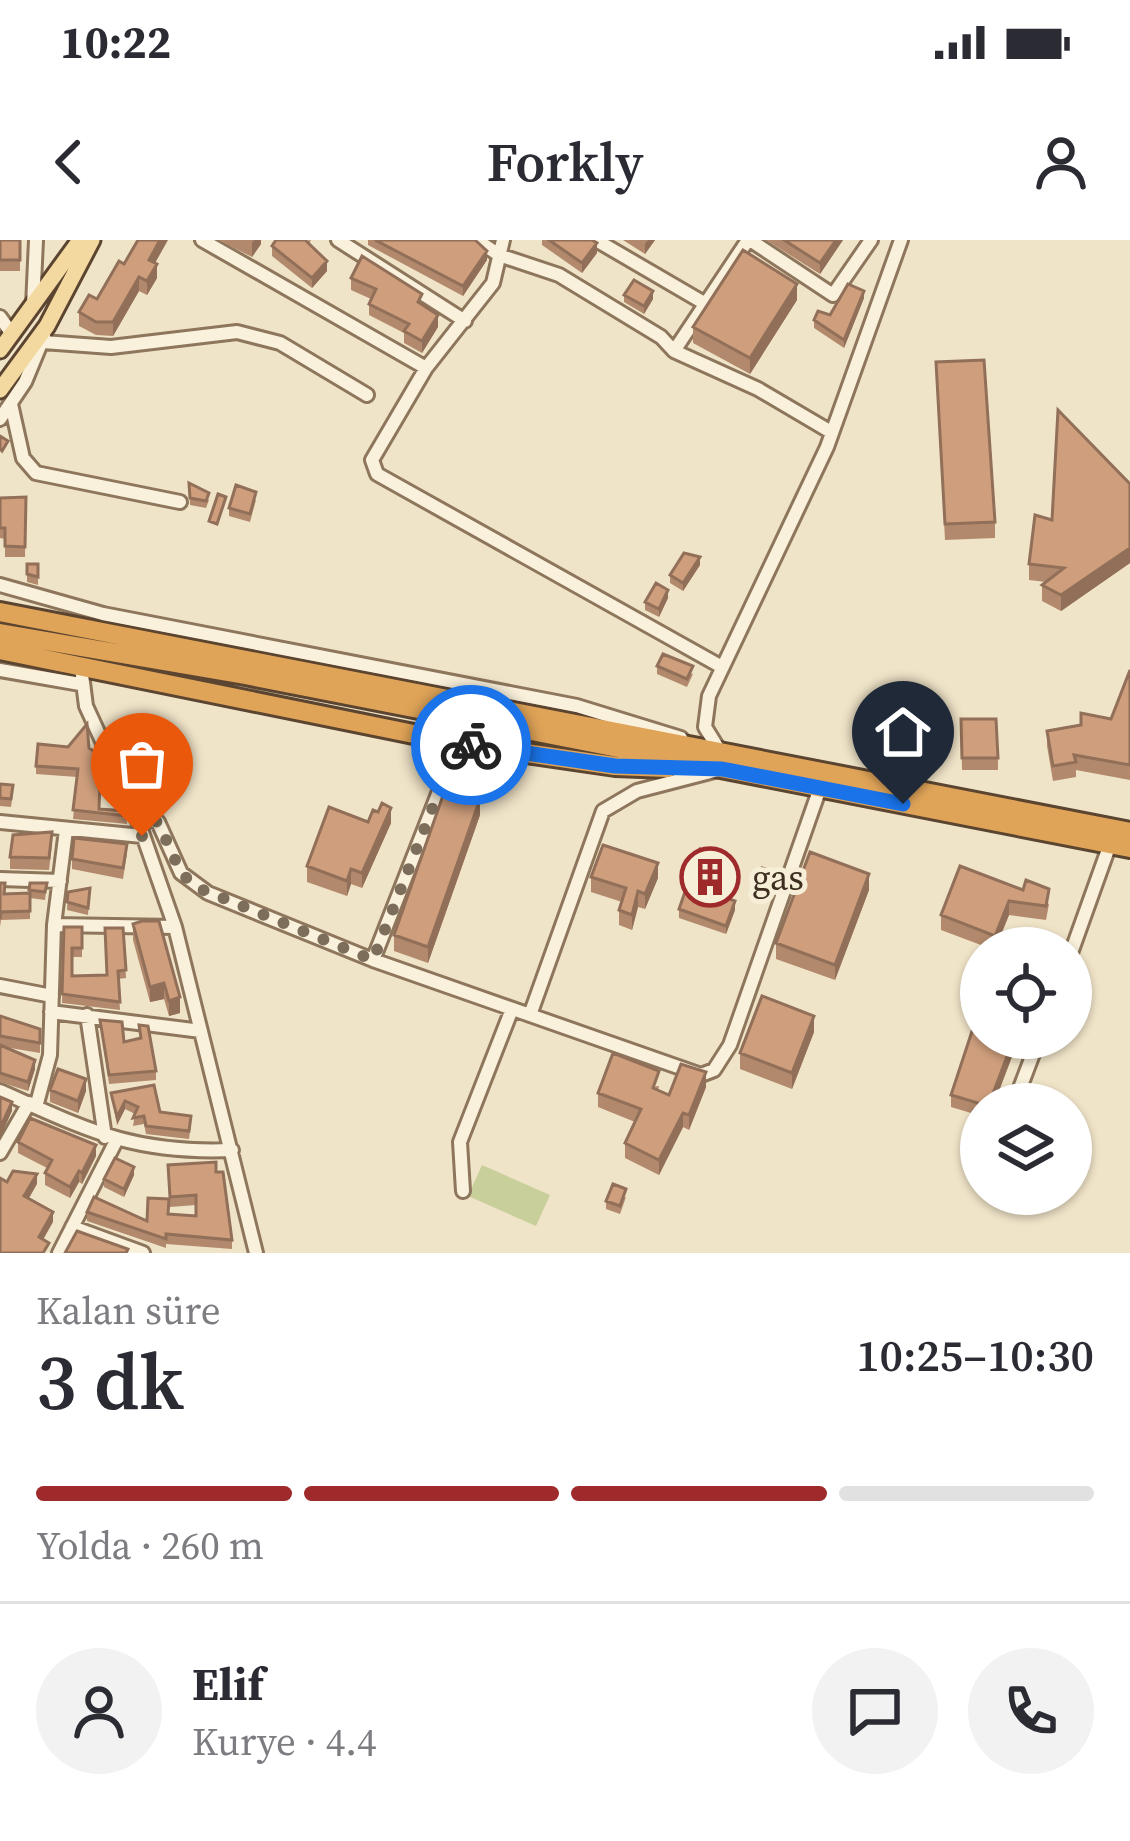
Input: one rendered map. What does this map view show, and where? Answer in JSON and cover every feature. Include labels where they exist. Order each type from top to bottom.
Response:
[{"type":"highway","points":[[0,612],[488,716],[1130,832]]},
{"type":"highway","points":[[0,633],[488,716]]},
{"type":"highway","points":[[0,650],[81,675],[458,743],[615,766],[722,761],[820,788],[1130,848]]},
{"type":"main road","points":[[4,342],[80,240]]},
{"type":"main road","points":[[5,397],[45,334],[92,240]]},
{"type":"street","points":[[33,307],[36,240]]},
{"type":"street","points":[[202,240],[426,368]]},
{"type":"street","points":[[338,240],[465,321]]},
{"type":"street","points":[[477,240],[559,275],[662,337],[674,351],[758,389],[831,432]]},
{"type":"street","points":[[596,240],[704,303]]},
{"type":"street","points":[[674,351],[749,240],[833,295],[871,240]]},
{"type":"street","points":[[722,761],[705,727],[722,667],[831,432],[883,278],[901,240]]},
{"type":"street","points":[[501,247],[494,283],[426,368],[372,460],[377,473],[722,667]]},
{"type":"street","points":[[0,317],[4,342]]},
{"type":"street","points":[[45,334],[111,347],[237,332],[280,343],[367,394]]},
{"type":"street","points":[[0,419],[5,397]]},
{"type":"street","points":[[5,397],[23,458],[36,473],[180,502]]},
{"type":"street","points":[[0,585],[103,614],[632,719],[722,761]]},
{"type":"street","points":[[0,670],[81,675],[175,927],[256,1253]]},
{"type":"street","points":[[373,960],[458,743]]},
{"type":"street","points":[[530,1016],[603,811],[637,791],[722,761]]},
{"type":"street","points":[[136,815],[158,822],[181,873],[196,887],[373,960],[701,1076],[714,1070],[730,1046],[820,788]]},
{"type":"street","points":[[0,822],[142,836]]},
{"type":"street","points":[[0,1153],[48,1072],[54,925],[66,830]]},
{"type":"street","points":[[1080,927],[1110,844]]},
{"type":"street","points":[[0,879],[60,881]]},
{"type":"street","points":[[54,925],[175,927]]},
{"type":"street","points":[[0,986],[52,996]]},
{"type":"street","points":[[463,1191],[460,1142],[512,1009]]},
{"type":"street","points":[[51,1012],[201,1030]]},
{"type":"street","points":[[58,1253],[111,1139],[87,1015]]},
{"type":"street","points":[[0,1090],[111,1139],[166,1151],[232,1150]]},
{"type":"street","points":[[72,1227],[143,1253]]},
{"type":"green space","points":[[482,1165],[550,1195],[536,1226],[468,1196]]},
{"type":"building","points":[[0,240],[20,240],[20,260],[0,260]]},
{"type":"building","points":[[138,240],[160,240],[149,260],[157,264],[147,281],[139,277],[113,322],[96,322],[79,312],[89,295],[97,299],[119,261],[124,264]]},
{"type":"building","points":[[276,240],[305,240],[327,261],[312,278],[272,246]]},
{"type":"building","points":[[375,240],[475,240],[487,251],[463,286]]},
{"type":"building","points":[[549,240],[592,240],[597,243],[582,263]]},
{"type":"building","points":[[784,240],[836,240],[820,263]]},
{"type":"building","points":[[743,250],[797,284],[750,358],[693,327]]},
{"type":"building","points":[[362,256],[422,294],[418,302],[438,315],[422,341],[404,331],[409,324],[369,304],[376,289],[351,278]]},
{"type":"building","points":[[634,280],[653,291],[644,306],[624,295]]},
{"type":"building","points":[[848,284],[864,291],[844,340],[814,320],[818,311],[830,315]]},
{"type":"building","points":[[984,360],[995,522],[945,524],[936,362]]},
{"type":"building","points":[[1058,410],[1130,484],[1130,548],[1061,595],[1042,585],[1064,568],[1029,564],[1035,515],[1052,520]]},
{"type":"building","points":[[189,483],[209,493],[206,501],[190,498]]},
{"type":"building","points":[[236,485],[256,492],[250,514],[229,508]]},
{"type":"building","points":[[218,494],[226,497],[217,524],[209,521]]},
{"type":"building","points":[[26,497],[25,547],[5,546],[0,498]]},
{"type":"building","points":[[684,553],[700,557],[683,583],[670,575]]},
{"type":"building","points":[[27,564],[38,564],[38,577],[27,574]]},
{"type":"building","points":[[656,583],[668,590],[659,609],[645,602]]},
{"type":"building","points":[[663,654],[693,666],[687,679],[657,666]]},
{"type":"building","points":[[1130,670],[1130,765],[1074,755],[1076,762],[1053,766],[1047,731],[1081,725],[1081,713],[1111,719]]},
{"type":"building","points":[[961,719],[996,719],[998,758],[962,758]]},
{"type":"building","points":[[87,724],[89,748],[101,756],[99,809],[126,811],[127,816],[73,810],[78,769],[36,766],[38,744],[68,747]]},
{"type":"building","points":[[0,784],[13,785],[11,799],[0,798]]},
{"type":"building","points":[[446,787],[480,799],[428,947],[394,935]]},
{"type":"building","points":[[382,803],[391,808],[362,873],[351,869],[347,881],[307,866],[329,807],[368,822]]},
{"type":"building","points":[[52,832],[49,858],[10,857],[13,835]]},
{"type":"building","points":[[74,838],[127,844],[123,868],[72,859]]},
{"type":"building","points":[[603,845],[658,863],[645,894],[638,891],[632,915],[619,910],[626,888],[591,877]]},
{"type":"building","points":[[700,849],[729,859],[717,895],[735,901],[726,926],[679,909]]},
{"type":"building","points":[[810,852],[869,874],[835,965],[776,943]]},
{"type":"building","points":[[960,866],[1023,890],[1026,880],[1049,889],[1046,906],[1009,901],[999,927],[972,927],[941,915]]},
{"type":"building","points":[[762,868],[773,872],[765,895],[753,888]]},
{"type":"building","points":[[0,883],[5,883],[4,894],[30,893],[30,911],[1,912],[0,919]]},
{"type":"building","points":[[30,883],[47,883],[45,892],[29,890]]},
{"type":"building","points":[[90,888],[88,908],[67,902],[68,892]]},
{"type":"building","points":[[159,921],[180,997],[169,1001],[164,983],[150,987],[133,924]]},
{"type":"building","points":[[64,927],[82,927],[82,948],[72,948],[72,976],[107,975],[105,928],[123,928],[126,970],[118,971],[120,1002],[62,994]]},
{"type":"building","points":[[762,996],[814,1016],[792,1073],[740,1053]]},
{"type":"building","points":[[0,1016],[40,1029],[40,1043],[0,1036]]},
{"type":"building","points":[[100,1020],[122,1022],[124,1042],[141,1038],[139,1025],[148,1026],[156,1071],[109,1075]]},
{"type":"building","points":[[0,1045],[35,1060],[28,1082],[0,1073]]},
{"type":"building","points":[[613,1053],[659,1071],[653,1088],[669,1095],[681,1064],[706,1072],[689,1115],[683,1113],[659,1160],[625,1143],[641,1109],[598,1093]]},
{"type":"building","points":[[963,1059],[1006,1059],[997,1083],[960,1083],[960,1098],[951,1095]]},
{"type":"building","points":[[58,1069],[86,1079],[78,1101],[50,1090]]},
{"type":"building","points":[[154,1085],[160,1112],[191,1116],[189,1131],[146,1126],[144,1116],[133,1118],[138,1107],[125,1101],[117,1117],[111,1093]]},
{"type":"building","points":[[0,1097],[12,1102],[0,1128]]},
{"type":"building","points":[[30,1118],[96,1145],[70,1187],[45,1173],[52,1160],[18,1142]]},
{"type":"building","points":[[115,1158],[134,1167],[124,1189],[104,1179]]},
{"type":"building","points":[[216,1162],[216,1172],[223,1172],[232,1240],[166,1234],[166,1239],[87,1212],[94,1197],[147,1221],[148,1198],[169,1199],[168,1214],[196,1216],[196,1195],[170,1197],[168,1165]]},
{"type":"building","points":[[13,1171],[37,1174],[24,1196],[53,1212],[39,1237],[49,1243],[43,1253],[0,1253],[0,1178],[7,1182]]},
{"type":"building","points":[[613,1184],[626,1189],[620,1206],[606,1201]]},
{"type":"building","points":[[77,1231],[128,1249],[126,1253],[65,1253]]},
{"type":"way so far","points":[[142,836],[136,815],[158,822],[181,873],[196,887],[373,960],[458,743],[471,745]]},
{"type":"place","name":"gas","points":[[710,877]]},
{"type":"route","points":[[471,745],[615,766],[722,769],[903,804]]}]
